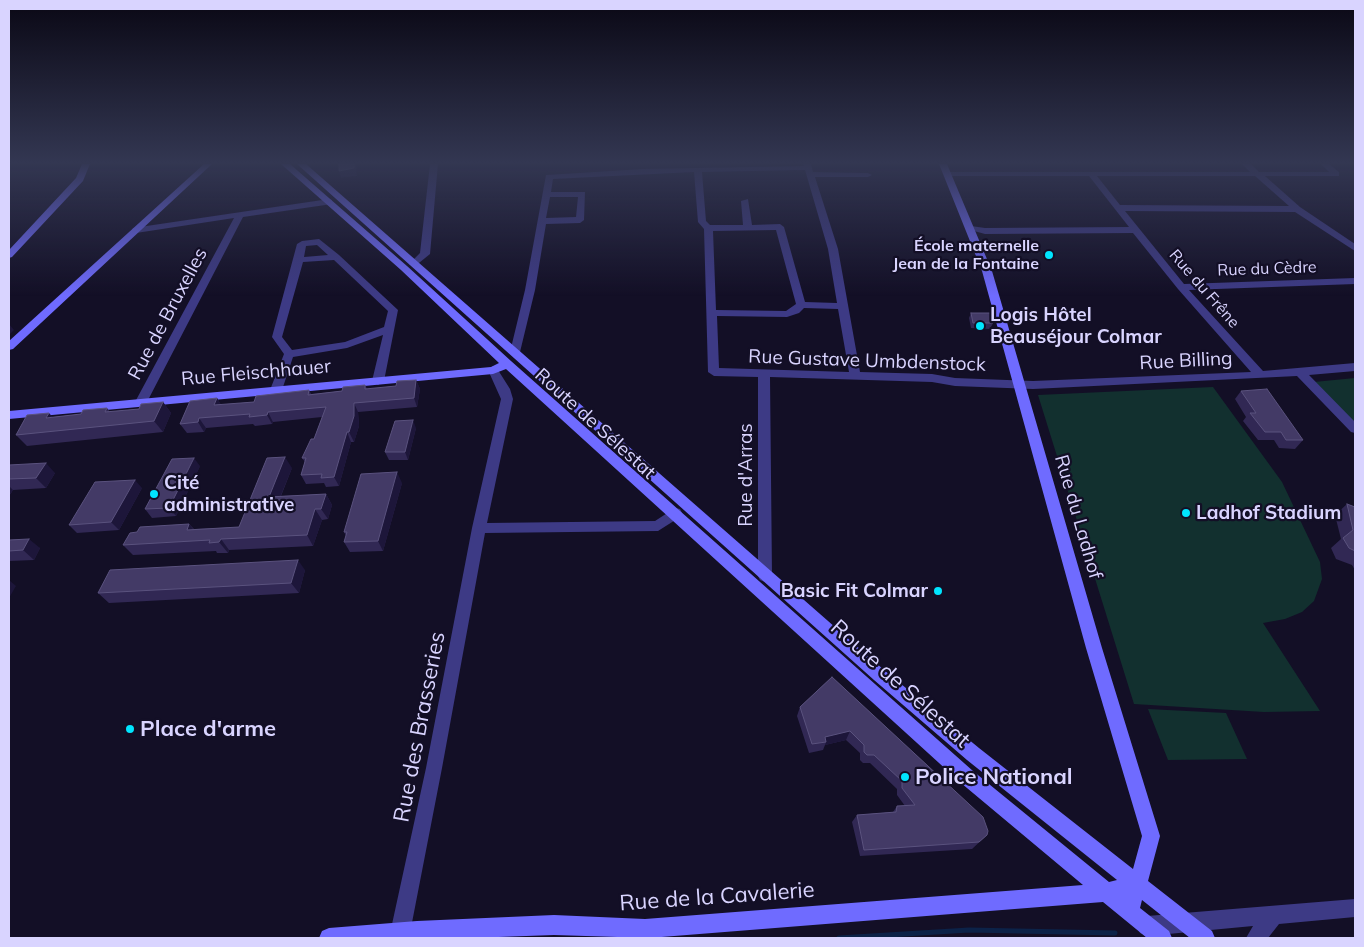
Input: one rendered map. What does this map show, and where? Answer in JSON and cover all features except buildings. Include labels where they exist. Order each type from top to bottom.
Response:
[{"type":"main road","points":[[9,255],[53,208]]},
{"type":"main road","points":[[9,347],[160,208]]},
{"type":"main road","name":"Route de Sélestat","points":[[336,208],[675,513],[879,676],[973,754],[1205,938]]},
{"type":"main road","name":"Route de Sélestat","points":[[351,208],[414,264],[505,362],[760,581],[967,777],[1162,938]]},
{"type":"main road","name":"Rue du Ladhof","points":[[962,208],[986,272],[1151,836],[1130,911]]},
{"type":"main road","points":[[404,268],[414,264]]},
{"type":"main road","name":"Rue Fleischhauer","points":[[9,415],[378,381],[505,362]]},
{"type":"main road","name":"Rue de la Cavalerie","points":[[329,938],[400,936],[554,925],[645,934],[1106,892],[1138,884]]},
{"type":"street","points":[[136,230],[287,208]]},
{"type":"street","points":[[414,264],[424,254],[426,247],[430,208]]},
{"type":"street","points":[[505,362],[530,290],[544,208]]},
{"type":"street","points":[[542,221],[580,220],[581,208]]},
{"type":"street","points":[[701,208],[702,222],[708,228],[711,314],[787,314],[796,311],[801,305]]},
{"type":"street","points":[[746,208],[748,227]]},
{"type":"street","points":[[820,208],[833,249],[855,376]]},
{"type":"street","name":"Rue du Frêne","points":[[1117,208],[1180,287],[1260,375]]},
{"type":"street","points":[[1152,208],[1297,209],[1355,248]]},
{"type":"street","name":"Rue de Bruxelles","points":[[142,402],[240,215]]},
{"type":"street","points":[[708,228],[780,227],[801,305]]},
{"type":"street","points":[[971,229],[985,231],[1134,230]]},
{"type":"street","points":[[289,354],[276,337],[302,244],[319,242],[393,310],[378,381]]},
{"type":"street","points":[[406,256],[426,247]]},
{"type":"street","points":[[299,260],[336,256]]},
{"type":"street","name":"Rue du Cèdre","points":[[1180,287],[1355,281]]},
{"type":"street","points":[[801,305],[844,306]]},
{"type":"street","name":"Rue Gustave Umbdenstock","points":[[711,314],[714,372],[932,378],[955,382],[1018,385]]},
{"type":"street","points":[[289,354],[347,345],[388,329]]},
{"type":"street","points":[[276,390],[289,354]]},
{"type":"street","name":"Rue des Brasseries","points":[[400,936],[479,528],[507,399],[504,389],[496,380],[505,362]]},
{"type":"street","name":"Rue Billing","points":[[1018,385],[1260,375],[1355,367]]},
{"type":"street","points":[[1299,371],[1355,429]]},
{"type":"street","name":"Rue d'Arras","points":[[760,581],[764,374]]},
{"type":"street","points":[[479,528],[658,526],[675,513]]},
{"type":"street","points":[[1147,926],[1355,908]]},
{"type":"street","points":[[1256,938],[1273,916]]},
{"type":"green space","points":[[1355,378],[1355,425],[1314,382]]},
{"type":"green space","name":"Ladhof Stadium","points":[[1213,387],[1282,482],[1320,562],[1322,579],[1314,601],[1302,612],[1285,619],[1263,623],[1320,711],[1264,712],[1134,704],[1038,395]]},
{"type":"green space","points":[[1148,709],[1226,713],[1247,759],[1168,760]]},
{"type":"waterway","points":[[839,938],[969,930],[1115,933]]},
{"type":"place","name":"École maternelle Jean de la Fontaine","points":[[1049,255]]},
{"type":"place","name":"Logis Hôtel Beauséjour Colmar","points":[[980,326]]},
{"type":"place","name":"Cité administrative","points":[[154,494]]},
{"type":"place","name":"Ladhof Stadium","points":[[1186,513]]},
{"type":"place","name":"Basic Fit Colmar","points":[[938,591]]},
{"type":"place","name":"Place d'arme","points":[[130,729]]},
{"type":"place","name":"Police National","points":[[905,777]]}]
